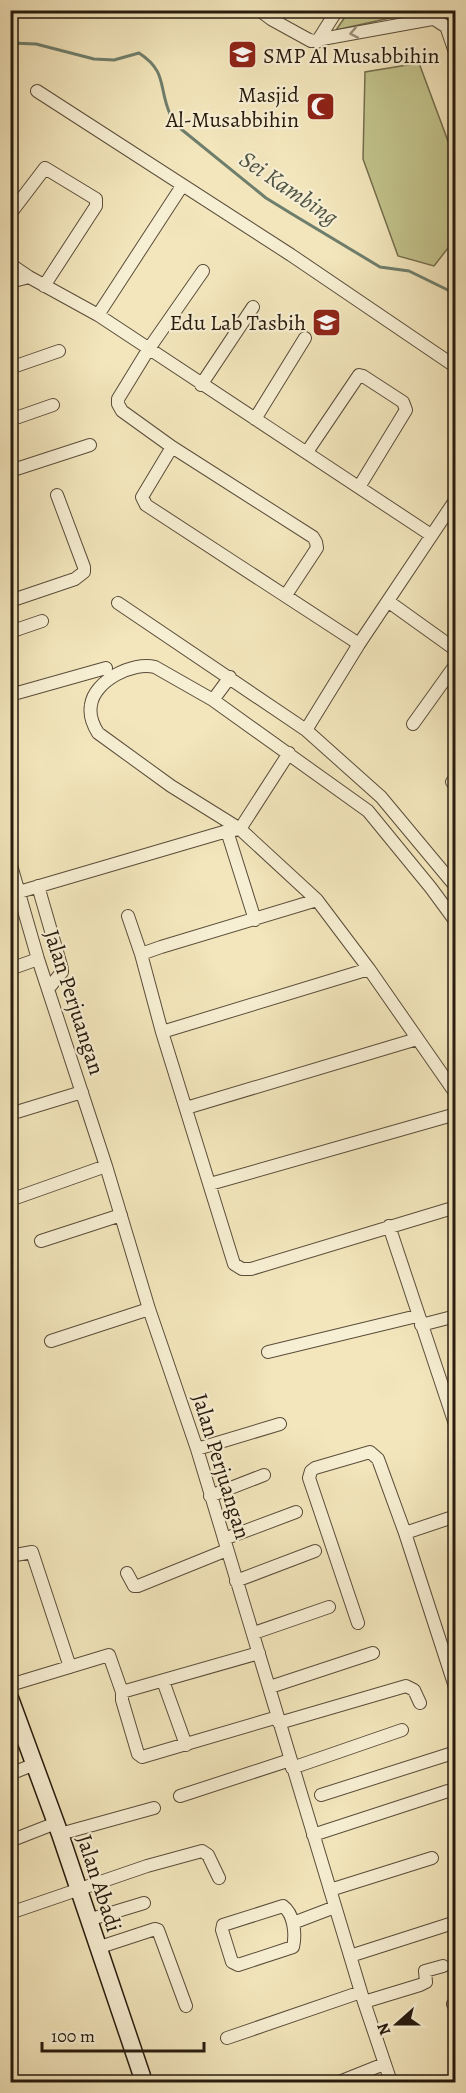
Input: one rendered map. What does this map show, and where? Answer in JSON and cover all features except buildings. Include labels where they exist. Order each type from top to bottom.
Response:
[{"type":"street","points":[[259,10],[308,41],[317,42],[432,19]]},
{"type":"street","points":[[317,42],[337,10]]},
{"type":"street","points":[[420,10],[452,31],[456,55]]},
{"type":"street","points":[[37,91],[291,255],[456,367]]},
{"type":"street","points":[[10,214],[45,168],[96,199],[96,206],[44,285]]},
{"type":"street","points":[[98,315],[182,186]]},
{"type":"street","points":[[10,264],[98,315],[431,535]]},
{"type":"street","points":[[203,271],[148,350],[118,399],[118,404],[122,411],[172,447],[315,540],[317,548],[286,595]]},
{"type":"street","points":[[10,282],[29,277]]},
{"type":"street","points":[[201,385],[253,307]]},
{"type":"street","points":[[255,418],[305,338]]},
{"type":"street","points":[[10,368],[59,351]]},
{"type":"street","points":[[307,452],[359,375],[403,402],[406,410],[359,487]]},
{"type":"street","points":[[10,420],[53,405]]},
{"type":"street","points":[[10,471],[90,445]]},
{"type":"street","points":[[172,447],[142,497],[144,503],[359,644]]},
{"type":"street","points":[[10,601],[75,579],[84,572],[57,495]]},
{"type":"street","points":[[306,730],[359,644],[456,499]]},
{"type":"street","points":[[389,602],[456,650]]},
{"type":"street","points":[[118,603],[306,730],[381,797],[456,887]]},
{"type":"street","points":[[10,632],[42,621]]},
{"type":"street","points":[[413,724],[456,664]]},
{"type":"street","points":[[456,922],[368,811],[213,700],[155,666],[142,665],[113,675],[97,691],[91,705],[91,717],[93,726],[104,739],[171,786],[240,829],[317,900],[369,969],[456,1094]]},
{"type":"street","points":[[10,695],[106,668]]},
{"type":"street","points":[[213,700],[230,677]]},
{"type":"street","points":[[16,898],[38,886],[240,829],[289,753]]},
{"type":"street","points":[[368,811],[381,797]]},
{"type":"street","points":[[227,831],[255,920]]},
{"type":"street","name":"Jalan Perjuangan","points":[[10,862],[16,898],[106,1166],[148,1309],[197,1449],[362,1997],[391,2082]]},
{"type":"street","points":[[38,886],[62,969],[48,989]]},
{"type":"street","points":[[141,954],[317,900]]},
{"type":"street","points":[[128,916],[234,1264],[242,1269],[251,1269],[456,1207]]},
{"type":"street","points":[[10,969],[38,959]]},
{"type":"street","points":[[162,1032],[369,969]]},
{"type":"street","points":[[186,1108],[417,1039]]},
{"type":"street","points":[[10,1114],[82,1092]]},
{"type":"street","points":[[210,1184],[456,1114]]},
{"type":"street","points":[[10,1200],[106,1166]]},
{"type":"street","points":[[41,1240],[121,1215]]},
{"type":"street","points":[[389,1226],[456,1427]]},
{"type":"street","points":[[51,1341],[148,1309]]},
{"type":"street","points":[[268,1352],[419,1321],[456,1316]]},
{"type":"street","points":[[197,1449],[280,1424]]},
{"type":"street","points":[[358,1623],[310,1483],[311,1472],[315,1468],[365,1452],[372,1453],[378,1459],[405,1533],[456,1690]]},
{"type":"street","points":[[210,1496],[264,1475]]},
{"type":"street","points":[[127,1573],[134,1586],[138,1586],[296,1512]]},
{"type":"street","points":[[405,1533],[456,1516]]},
{"type":"street","points":[[236,1581],[315,1551]]},
{"type":"street","points":[[10,1556],[32,1552],[70,1666]]},
{"type":"street","points":[[254,1633],[329,1607]]},
{"type":"street","points":[[122,1692],[259,1653]]},
{"type":"street","points":[[270,1687],[373,1653]]},
{"type":"street","points":[[10,1685],[109,1655],[140,1756],[146,1757],[406,1686],[414,1690],[420,1703]]},
{"type":"street","points":[[163,1681],[186,1745]]},
{"type":"street","name":"Jalan Abadi","points":[[10,1698],[17,1737],[35,1764],[144,2082]]},
{"type":"street","points":[[180,1797],[402,1730]]},
{"type":"street","points":[[321,1795],[456,1752]]},
{"type":"street","points":[[10,1774],[35,1764]]},
{"type":"street","points":[[313,1835],[448,1791]]},
{"type":"street","points":[[10,1840],[154,1808]]},
{"type":"street","points":[[10,1913],[147,1866],[202,1851],[208,1855],[219,1878]]},
{"type":"street","points":[[330,1890],[432,1858]]},
{"type":"street","points":[[88,1920],[144,1903]]},
{"type":"street","points":[[283,1906],[293,1923],[293,1947],[238,1965],[232,1962],[222,1930],[223,1925],[283,1906]]},
{"type":"street","points":[[293,1923],[335,1907]]},
{"type":"street","points":[[350,1956],[453,1923]]},
{"type":"street","points":[[97,1948],[155,1929],[158,1930],[186,2006]]},
{"type":"street","points":[[226,2038],[362,1997],[418,1987],[426,1982],[425,1971],[443,1966]]},
{"type":"street","points":[[339,2082],[384,2064]]},
{"type":"green space","points":[[349,11],[403,11],[408,14],[336,30]]},
{"type":"green space","points":[[419,63],[455,160],[455,239],[434,266],[398,256],[363,159],[365,72]]},
{"type":"waterway","name":"Sei Kambing","points":[[10,43],[36,44],[94,59],[114,60],[139,53],[148,60],[158,74],[166,104],[178,126],[266,198],[380,267],[409,271],[456,294]]},
{"type":"place","name":"SMP Al Musabbihin","points":[[242,55]]},
{"type":"place","name":"Masjid Al-Musabbihin","points":[[320,107]]},
{"type":"place","name":"Edu Lab Tasbih","points":[[327,322]]}]
